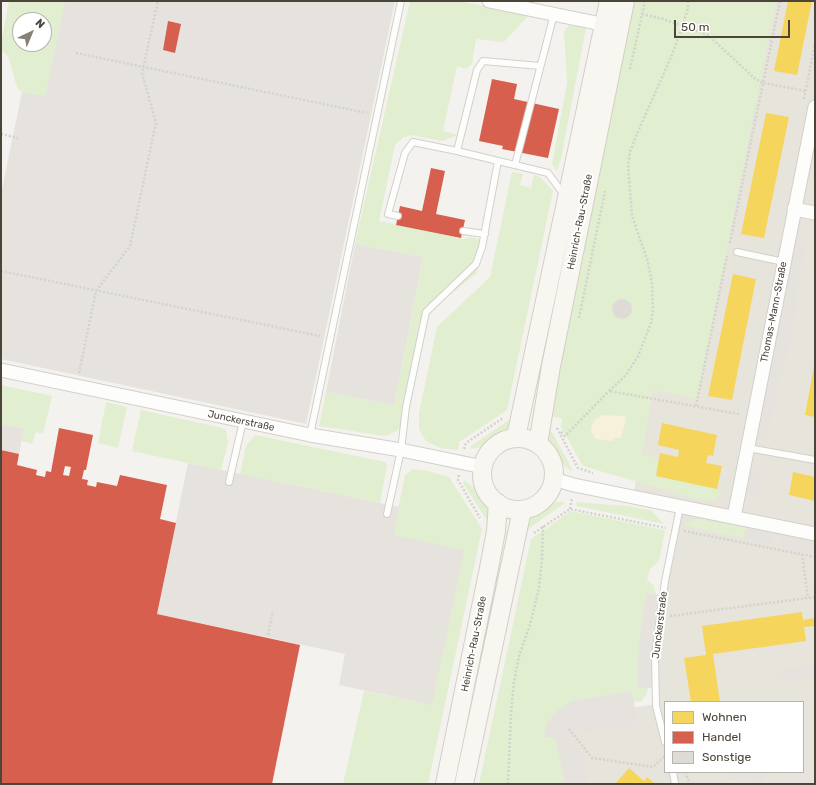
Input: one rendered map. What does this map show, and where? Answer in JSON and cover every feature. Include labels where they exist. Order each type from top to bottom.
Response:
[{"type":"main road","name":"Heinrich-Rau-Straße","points":[[538,444],[612,26],[610,1]]},
{"type":"main road","name":"Heinrich-Rau-Straße","points":[[516,437],[567,200],[612,26],[625,1]]},
{"type":"main road","points":[[516,437],[531,440],[538,444],[544,449],[552,463],[553,479],[547,495],[534,506],[522,510],[509,508],[490,497],[482,474],[483,467],[490,451],[496,445],[510,438],[516,437]]},
{"type":"main road","name":"Heinrich-Rau-Straße","points":[[446,784],[490,563],[496,530],[498,503]]},
{"type":"main road","name":"Heinrich-Rau-Straße","points":[[464,784],[522,510]]},
{"type":"street","points":[[489,1],[612,26]]},
{"type":"street","name":"Thomas-Mann-Straße","points":[[734,517],[794,209],[809,106]]},
{"type":"street","points":[[794,209],[815,213]]},
{"type":"street","name":"Junckerstraße","points":[[1,370],[310,435],[402,450],[483,467]]},
{"type":"street","points":[[553,479],[574,485],[815,534]]},
{"type":"lane","points":[[310,435],[401,1]]},
{"type":"lane","points":[[516,165],[554,14]]},
{"type":"lane","points":[[457,151],[476,70],[483,62],[540,66]]},
{"type":"lane","points":[[398,216],[388,214],[405,153],[413,142],[548,173],[567,200]]},
{"type":"lane","points":[[387,514],[402,450],[406,407],[426,312],[476,264],[485,234],[498,161]]},
{"type":"lane","points":[[463,231],[485,234]]},
{"type":"lane","points":[[737,252],[784,262]]},
{"type":"lane","points":[[229,482],[243,421]]},
{"type":"lane","points":[[747,448],[815,460]]},
{"type":"lane","name":"Junckerstraße","points":[[664,738],[656,706],[655,656],[665,581],[680,507]]},
{"type":"lane","points":[[672,773],[676,784]]},
{"type":"path","points":[[77,386],[96,291],[130,246],[156,123],[142,73],[158,1]]},
{"type":"path","points":[[598,475],[578,468],[557,426],[564,436],[626,375],[638,356],[651,323],[653,309],[652,284],[648,262],[632,216],[628,166],[630,152],[636,136],[672,55],[683,26],[688,8],[688,1]]},
{"type":"path","points":[[730,245],[780,1]]},
{"type":"path","points":[[642,14],[663,19],[708,35],[754,78],[763,83],[806,91]]},
{"type":"path","points":[[809,106],[806,91],[815,44]]},
{"type":"path","points":[[76,54],[377,115]]},
{"type":"path","points":[[1,134],[18,138]]},
{"type":"path","points":[[696,406],[728,252]]},
{"type":"path","points":[[1,272],[330,338]]},
{"type":"path","points":[[609,391],[739,414],[738,422]]},
{"type":"path","points":[[530,536],[570,509],[815,557]]},
{"type":"path","points":[[508,784],[514,682],[539,588],[543,526]]},
{"type":"path","points":[[802,554],[808,598]]},
{"type":"path","points":[[669,609],[668,617],[815,597]]},
{"type":"path","points":[[268,635],[273,611]]},
{"type":"path","points":[[569,729],[592,758],[653,767],[664,757]]},
{"type":"path","points":[[685,773],[690,784]]},
{"type":"shaded area","points":[[65,1],[395,1],[306,424],[1,359],[1,194],[22,92],[45,96]]},
{"type":"shaded area","points":[[763,1],[815,1],[815,784],[566,784],[555,746],[569,717],[658,704],[656,656],[666,581],[681,502],[634,491],[653,389],[676,394]]},
{"type":"shaded area","points":[[790,242],[806,246],[795,300],[798,300],[784,370],[781,369],[767,438],[751,435]]},
{"type":"shaded area","points":[[355,244],[423,257],[394,405],[326,392]]},
{"type":"shaded area","points":[[1,424],[24,429],[19,454],[1,450]]},
{"type":"shaded area","points":[[188,463],[399,507],[394,535],[464,550],[432,705],[339,685],[345,654],[157,614]]},
{"type":"shaded area","points":[[744,468],[763,471],[758,496],[739,493]]},
{"type":"shaded area","points":[[746,528],[773,533],[771,544],[744,538]]},
{"type":"shaded area","points":[[782,535],[815,542],[815,553],[780,546]]},
{"type":"shaded area","points":[[646,593],[660,595],[653,656],[652,688],[638,688],[638,654]]},
{"type":"shaded area","points":[[815,665],[815,677],[777,681],[775,670]]},
{"type":"shaded area","points":[[632,691],[637,725],[585,732],[582,727],[574,731],[568,738],[568,746],[579,746],[589,784],[556,784],[565,779],[555,738],[544,737],[547,723],[556,712],[572,701]]},
{"type":"shaded area","points":[[729,773],[763,773],[764,783],[815,776],[815,784],[749,784],[748,778],[730,781]]},
{"type":"green space","points":[[9,1],[65,1],[45,97],[19,90],[9,58],[4,52],[1,51]]},
{"type":"green space","points":[[410,1],[459,1],[529,15],[504,42],[476,39],[472,64],[466,69],[457,66],[443,131],[458,135],[442,141],[411,135],[404,137],[395,145],[379,221],[464,239],[472,237],[480,240],[483,244],[477,273],[429,311],[406,418],[397,431],[385,436],[319,426],[326,392],[394,405],[423,257],[355,244]]},
{"type":"green space","points":[[634,1],[776,1],[697,399],[653,390],[641,454],[659,458],[656,476],[717,489],[717,491],[723,493],[712,501],[699,500],[583,466],[561,427],[562,418],[548,416]]},
{"type":"green space","points":[[569,25],[586,28],[561,159],[557,171],[552,164],[567,83],[564,32]]},
{"type":"green space","points":[[512,172],[523,174],[520,185],[531,188],[534,175],[540,177],[553,191],[507,410],[459,442],[458,450],[440,448],[426,441],[419,429],[419,413],[437,327],[490,277]]},
{"type":"green space","points":[[1,385],[52,396],[43,434],[36,432],[32,444],[22,441],[24,429],[1,424]]},
{"type":"green space","points":[[106,402],[127,407],[118,448],[98,443]]},
{"type":"green space","points":[[141,410],[226,430],[228,443],[221,470],[132,451]]},
{"type":"green space","points":[[509,420],[513,421],[511,426],[499,437],[482,447],[470,449],[471,446]]},
{"type":"green space","points":[[547,428],[552,432],[572,469],[571,471],[558,460],[550,447],[547,440]]},
{"type":"green space","points":[[255,435],[385,462],[387,465],[380,503],[240,474],[246,446]]},
{"type":"green space","points":[[413,469],[428,471],[449,477],[482,529],[428,784],[343,784],[364,691],[433,705],[393,535],[405,475]]},
{"type":"green space","points":[[464,480],[476,489],[487,505],[490,513],[488,522],[463,483]]},
{"type":"green space","points":[[556,502],[566,502],[527,530],[524,529],[531,518],[545,507]]},
{"type":"green space","points":[[577,502],[627,506],[651,510],[664,524],[576,506]]},
{"type":"green space","points":[[571,511],[665,531],[659,561],[650,569],[647,580],[654,586],[656,594],[646,593],[638,688],[648,688],[647,693],[642,701],[633,702],[632,692],[544,737],[555,738],[565,779],[556,784],[479,784],[531,539]]},
{"type":"green space","points":[[697,518],[746,528],[744,538],[684,526]]},
{"type":"sand","points":[[603,415],[625,416],[626,421],[621,438],[614,438],[612,441],[595,439],[591,431],[591,427],[595,419]]},
{"type":"building: Wohnen","points":[[788,1],[812,1],[797,75],[774,71]]},
{"type":"building: Wohnen","points":[[766,113],[789,117],[764,238],[741,234]]},
{"type":"building: Wohnen","points":[[733,274],[756,279],[732,400],[708,396]]},
{"type":"building: Wohnen","points":[[815,366],[815,417],[805,415]]},
{"type":"building: Wohnen","points":[[662,423],[717,435],[713,456],[708,455],[706,463],[722,466],[717,489],[656,476],[660,453],[678,457],[679,450],[658,445]]},
{"type":"building: Wohnen","points":[[793,472],[815,477],[815,501],[789,495]]},
{"type":"building: Wohnen","points":[[802,612],[803,620],[815,618],[815,626],[804,627],[806,641],[713,654],[720,701],[691,701],[684,658],[706,655],[702,626]]},
{"type":"building: Wohnen","points":[[629,768],[644,781],[647,777],[655,784],[615,784]]},
{"type":"building: Handel","points":[[168,21],[181,24],[175,53],[163,50]]},
{"type":"building: Handel","points":[[492,79],[517,84],[514,99],[559,109],[548,158],[502,149],[503,146],[479,141]]},
{"type":"building: Handel","points":[[431,168],[445,171],[436,214],[465,220],[461,238],[396,225],[400,206],[422,211]]},
{"type":"building: Handel","points":[[59,428],[93,435],[86,470],[84,470],[82,479],[88,480],[87,485],[96,487],[97,482],[117,486],[120,475],[167,485],[160,519],[176,523],[157,614],[300,645],[272,784],[1,784],[1,450],[19,454],[17,465],[37,470],[36,475],[45,477],[46,471],[51,472]],"holes":[[[65,466],[71,467],[69,476],[63,475]]]},
{"type":"building: Sonstige","points":[[622,299],[629,302],[632,309],[629,316],[622,319],[615,316],[612,309],[615,302]]}]
